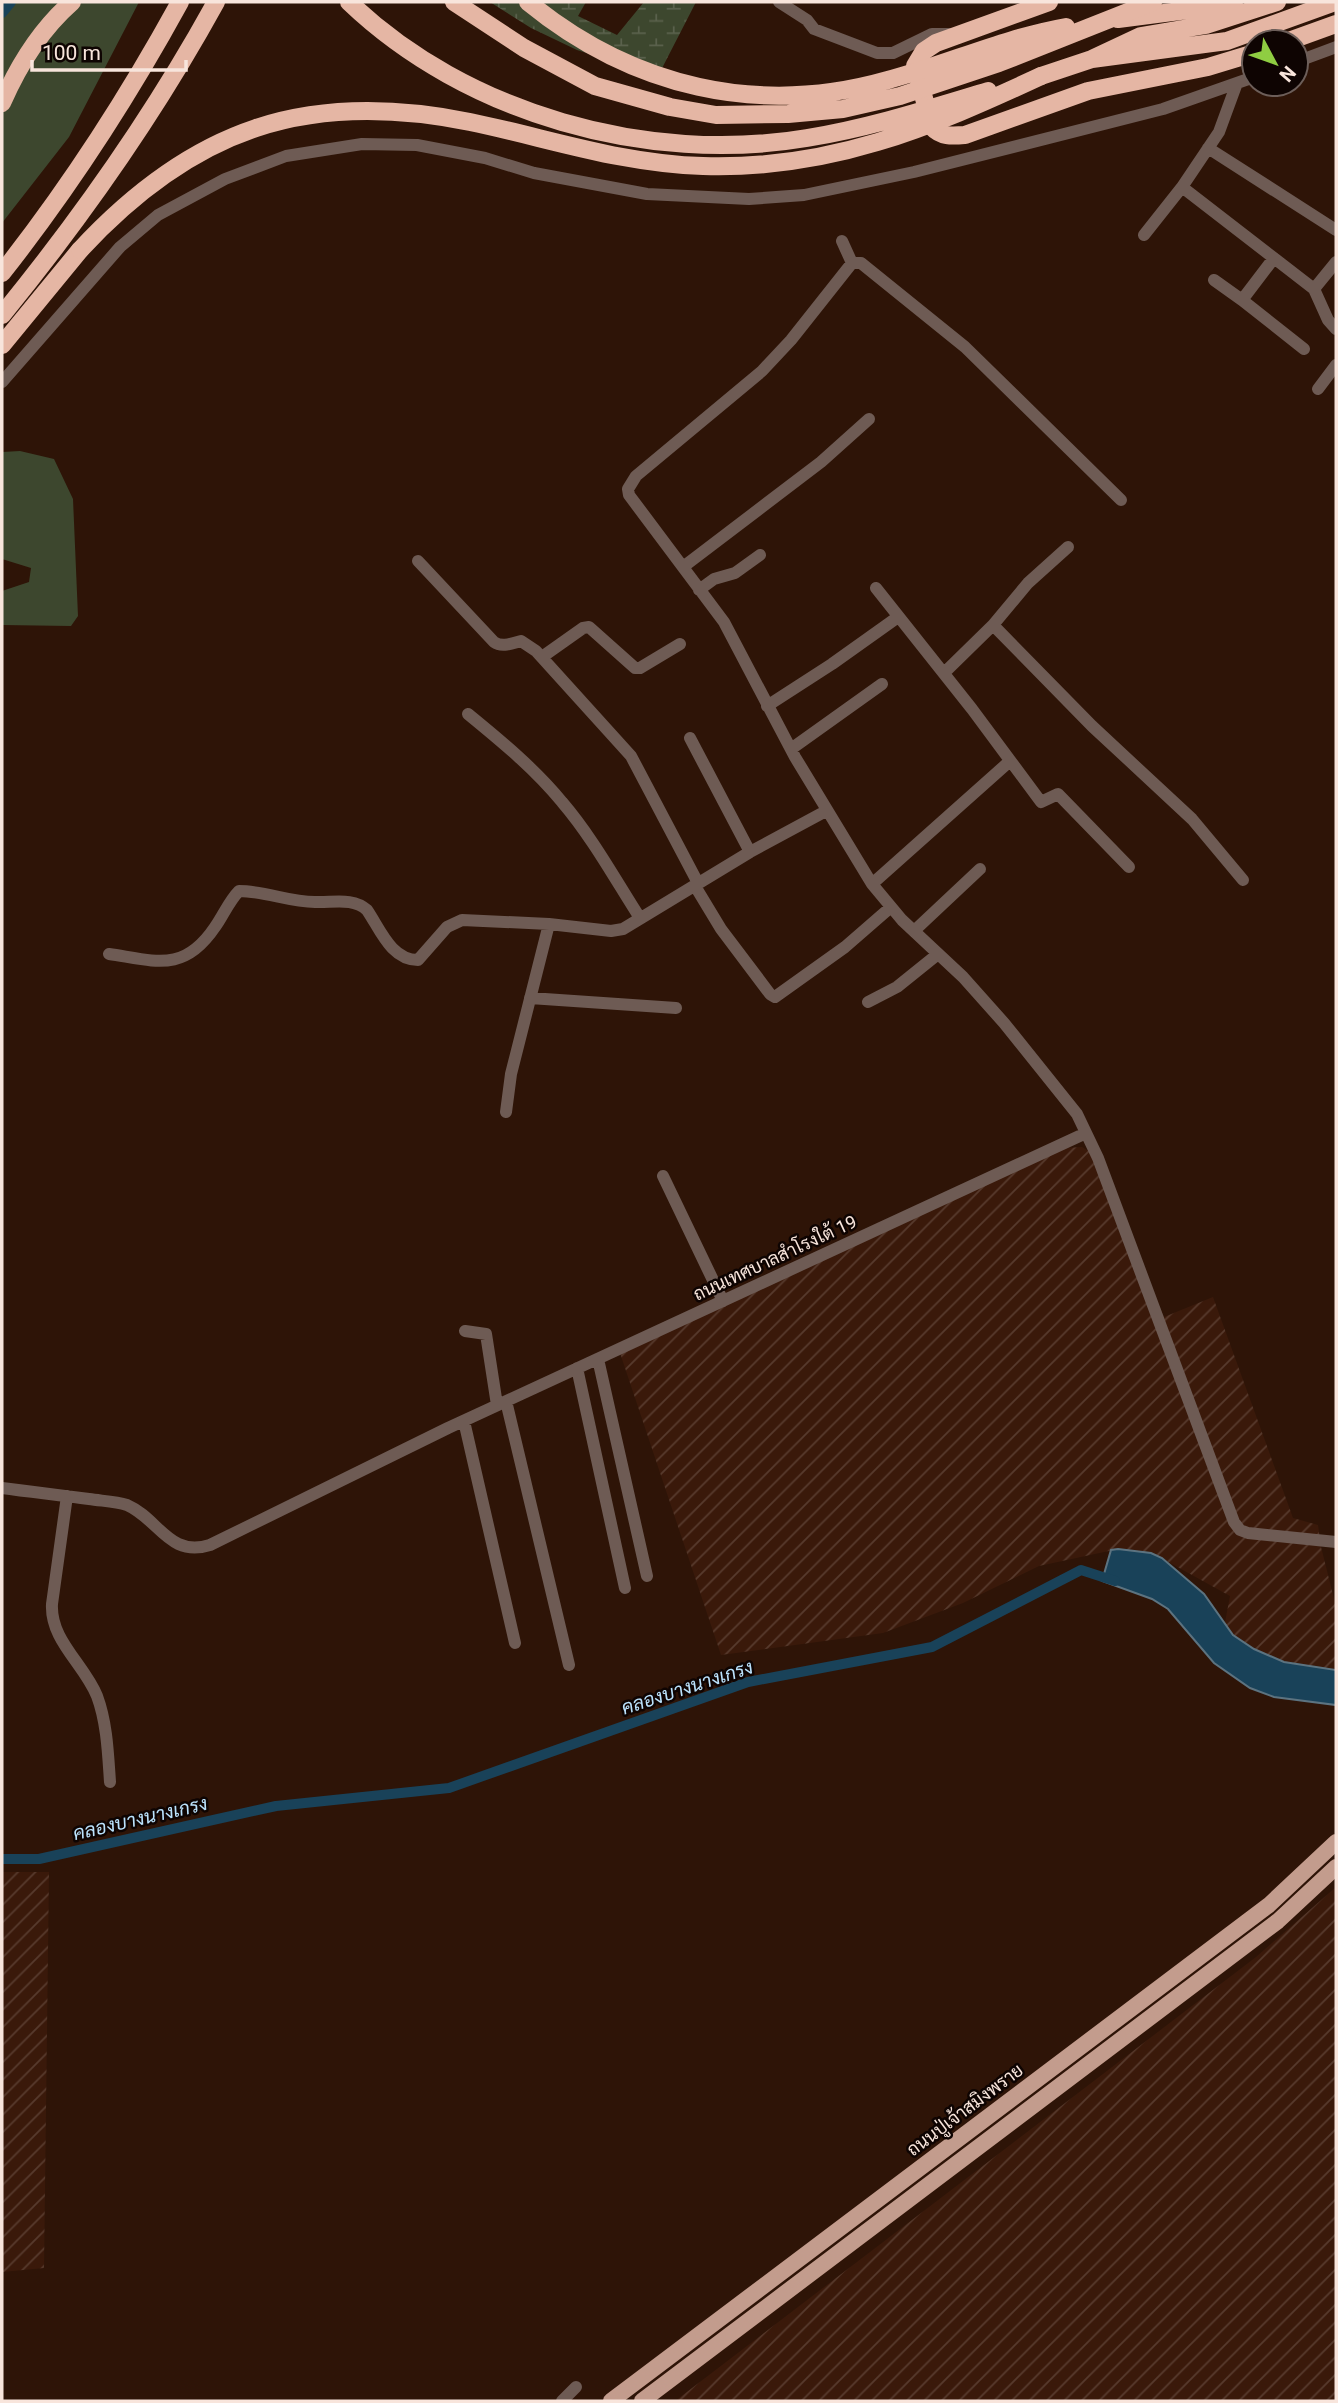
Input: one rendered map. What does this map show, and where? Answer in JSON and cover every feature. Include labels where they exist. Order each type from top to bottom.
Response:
[{"type":"highway","points":[[2,103],[38,36],[72,2]]},
{"type":"highway","points":[[2,273],[72,180],[180,2]]},
{"type":"highway","points":[[2,315],[86,206],[133,139],[216,2]]},
{"type":"highway","points":[[349,2],[415,55],[492,97],[556,121],[629,139],[734,145],[805,139],[870,126],[1041,76],[1092,59],[1141,36],[1213,23],[1277,2]]},
{"type":"highway","points":[[454,2],[524,48],[595,86],[670,107],[716,115],[788,114],[843,109],[888,99],[999,63],[1153,2]]},
{"type":"highway","points":[[528,2],[587,44],[650,74],[710,90],[772,96],[848,90],[889,80],[1014,38],[1234,2]]},
{"type":"highway","points":[[1049,2],[936,43],[924,51],[915,66],[932,127],[938,133],[965,135],[1063,99],[1208,67],[1240,57]]},
{"type":"highway","points":[[1092,59],[1227,41],[1335,2]]},
{"type":"highway","points":[[1310,33],[1336,24]]},
{"type":"highway","points":[[2,345],[80,250],[141,190],[191,156],[244,132],[272,123],[333,111],[402,112],[470,122],[618,158],[702,166],[744,166],[799,161],[875,145],[958,115],[1041,76]]},
{"type":"main road","name":"ถนนปู่เจ้าสมิงพราย","points":[[611,2401],[1269,1905],[1336,1842]]},
{"type":"main road","name":"ถนนปู่เจ้าสมิงพราย","points":[[642,2401],[1278,1921],[1336,1867]]},
{"type":"street","points":[[779,2],[807,20],[814,29],[877,53],[893,53],[932,34],[960,34]]},
{"type":"street","points":[[1310,57],[1336,47]]},
{"type":"street","points":[[2,382],[120,247],[158,215],[225,179],[286,156],[362,144],[417,145],[485,158],[534,173],[647,194],[749,200],[804,195],[863,183],[1163,109],[1240,81]]},
{"type":"street","points":[[1144,235],[1182,187],[1208,148],[1225,120],[1237,82]]},
{"type":"street","points":[[1208,148],[1336,230]]},
{"type":"street","points":[[1182,187],[1314,289],[1328,320],[1336,329]]},
{"type":"street","points":[[842,242],[852,263]]},
{"type":"street","points":[[1242,300],[1274,258]]},
{"type":"street","points":[[1314,289],[1336,262]]},
{"type":"street","points":[[852,263],[867,266],[965,347],[1121,500]]},
{"type":"street","points":[[852,263],[791,340],[762,370],[636,476],[628,489],[629,495],[724,622],[826,811],[872,884],[1004,1023],[1082,1123],[1098,1158],[1234,1522],[1240,1530],[1248,1533],[1336,1542]]},
{"type":"street","points":[[1214,280],[1304,349]]},
{"type":"street","points":[[1318,389],[1336,365]]},
{"type":"street","points":[[683,567],[821,462],[869,419]]},
{"type":"street","points":[[944,673],[993,625],[1028,583],[1068,547]]},
{"type":"street","points":[[699,590],[715,579],[735,573],[760,555]]},
{"type":"street","points":[[418,561],[498,645],[521,641],[542,657],[631,756],[721,929],[770,995],[775,997],[845,947],[891,907]]},
{"type":"street","points":[[876,588],[1041,802],[1055,794],[1062,797],[1129,867]]},
{"type":"street","points":[[767,706],[898,617]]},
{"type":"street","points":[[993,625],[1093,726],[1192,819],[1244,880]]},
{"type":"street","points":[[542,657],[583,628],[589,627],[635,668],[640,668],[680,644]]},
{"type":"street","points":[[791,749],[883,684]]},
{"type":"street","points":[[468,714],[508,747],[563,803],[640,918]]},
{"type":"street","points":[[690,738],[750,852]]},
{"type":"street","points":[[872,884],[1010,761]]},
{"type":"street","points":[[109,954],[172,961],[187,956],[214,929],[239,891],[312,902],[340,901],[362,905],[394,950],[409,960],[418,960],[447,927],[462,920],[549,924],[617,931],[750,852],[826,811]]},
{"type":"street","points":[[914,931],[980,869]]},
{"type":"street","points":[[506,1112],[511,1074],[549,924]]},
{"type":"street","points":[[868,1002],[897,987],[938,954]]},
{"type":"street","points":[[530,998],[676,1009]]},
{"type":"street","name":"ถนนเทศบาลสำโรงใต้ 19","points":[[2,1488],[124,1504],[149,1520],[171,1542],[201,1548],[502,1403],[723,1301],[1082,1123]]},
{"type":"street","points":[[663,1176],[723,1301]]},
{"type":"street","points":[[465,1331],[486,1334],[569,1665]]},
{"type":"street","points":[[597,1359],[647,1576]]},
{"type":"street","points":[[578,1368],[625,1588]]},
{"type":"street","points":[[464,1421],[515,1643]]},
{"type":"street","points":[[68,1496],[52,1604],[53,1620],[66,1647],[95,1692],[104,1715],[110,1782]]},
{"type":"street","points":[[562,2401],[576,2387]]},
{"type":"shaded area","points":[[1082,1147],[1092,1153],[1164,1317],[1213,1297],[1293,1518],[1318,1525],[1336,1607],[1336,1674],[1259,1658],[1223,1633],[1230,1596],[1154,1554],[1118,1549],[1039,1566],[963,1603],[883,1633],[721,1655],[620,1353],[1065,1148]]},
{"type":"shaded area","points":[[2,1872],[49,1872],[44,2268],[2,2272]]},
{"type":"shaded area","points":[[1336,1887],[1336,2401],[675,2401],[1256,1957]]},
{"type":"green space","points":[[14,2],[139,2],[69,137],[2,223],[2,19]]},
{"type":"green space","points":[[490,2],[586,2],[578,16],[617,35],[644,2],[696,2],[658,76],[577,50],[531,28]]},
{"type":"green space","points":[[20,451],[54,459],[73,499],[78,616],[71,626],[2,625],[2,591],[29,582],[31,568],[2,559],[2,452]]},
{"type":"water","points":[[1111,1550],[1151,1553],[1162,1558],[1204,1594],[1233,1635],[1254,1649],[1284,1662],[1336,1670],[1336,1705],[1274,1697],[1250,1688],[1214,1663],[1168,1609],[1152,1599],[1102,1581]]},
{"type":"waterway","points":[[2,13],[11,2]]},
{"type":"waterway","name":"คลองบางนางเกรง","points":[[2,1859],[39,1859],[276,1806],[449,1788],[748,1682],[932,1647],[1081,1570],[1115,1581]]}]
